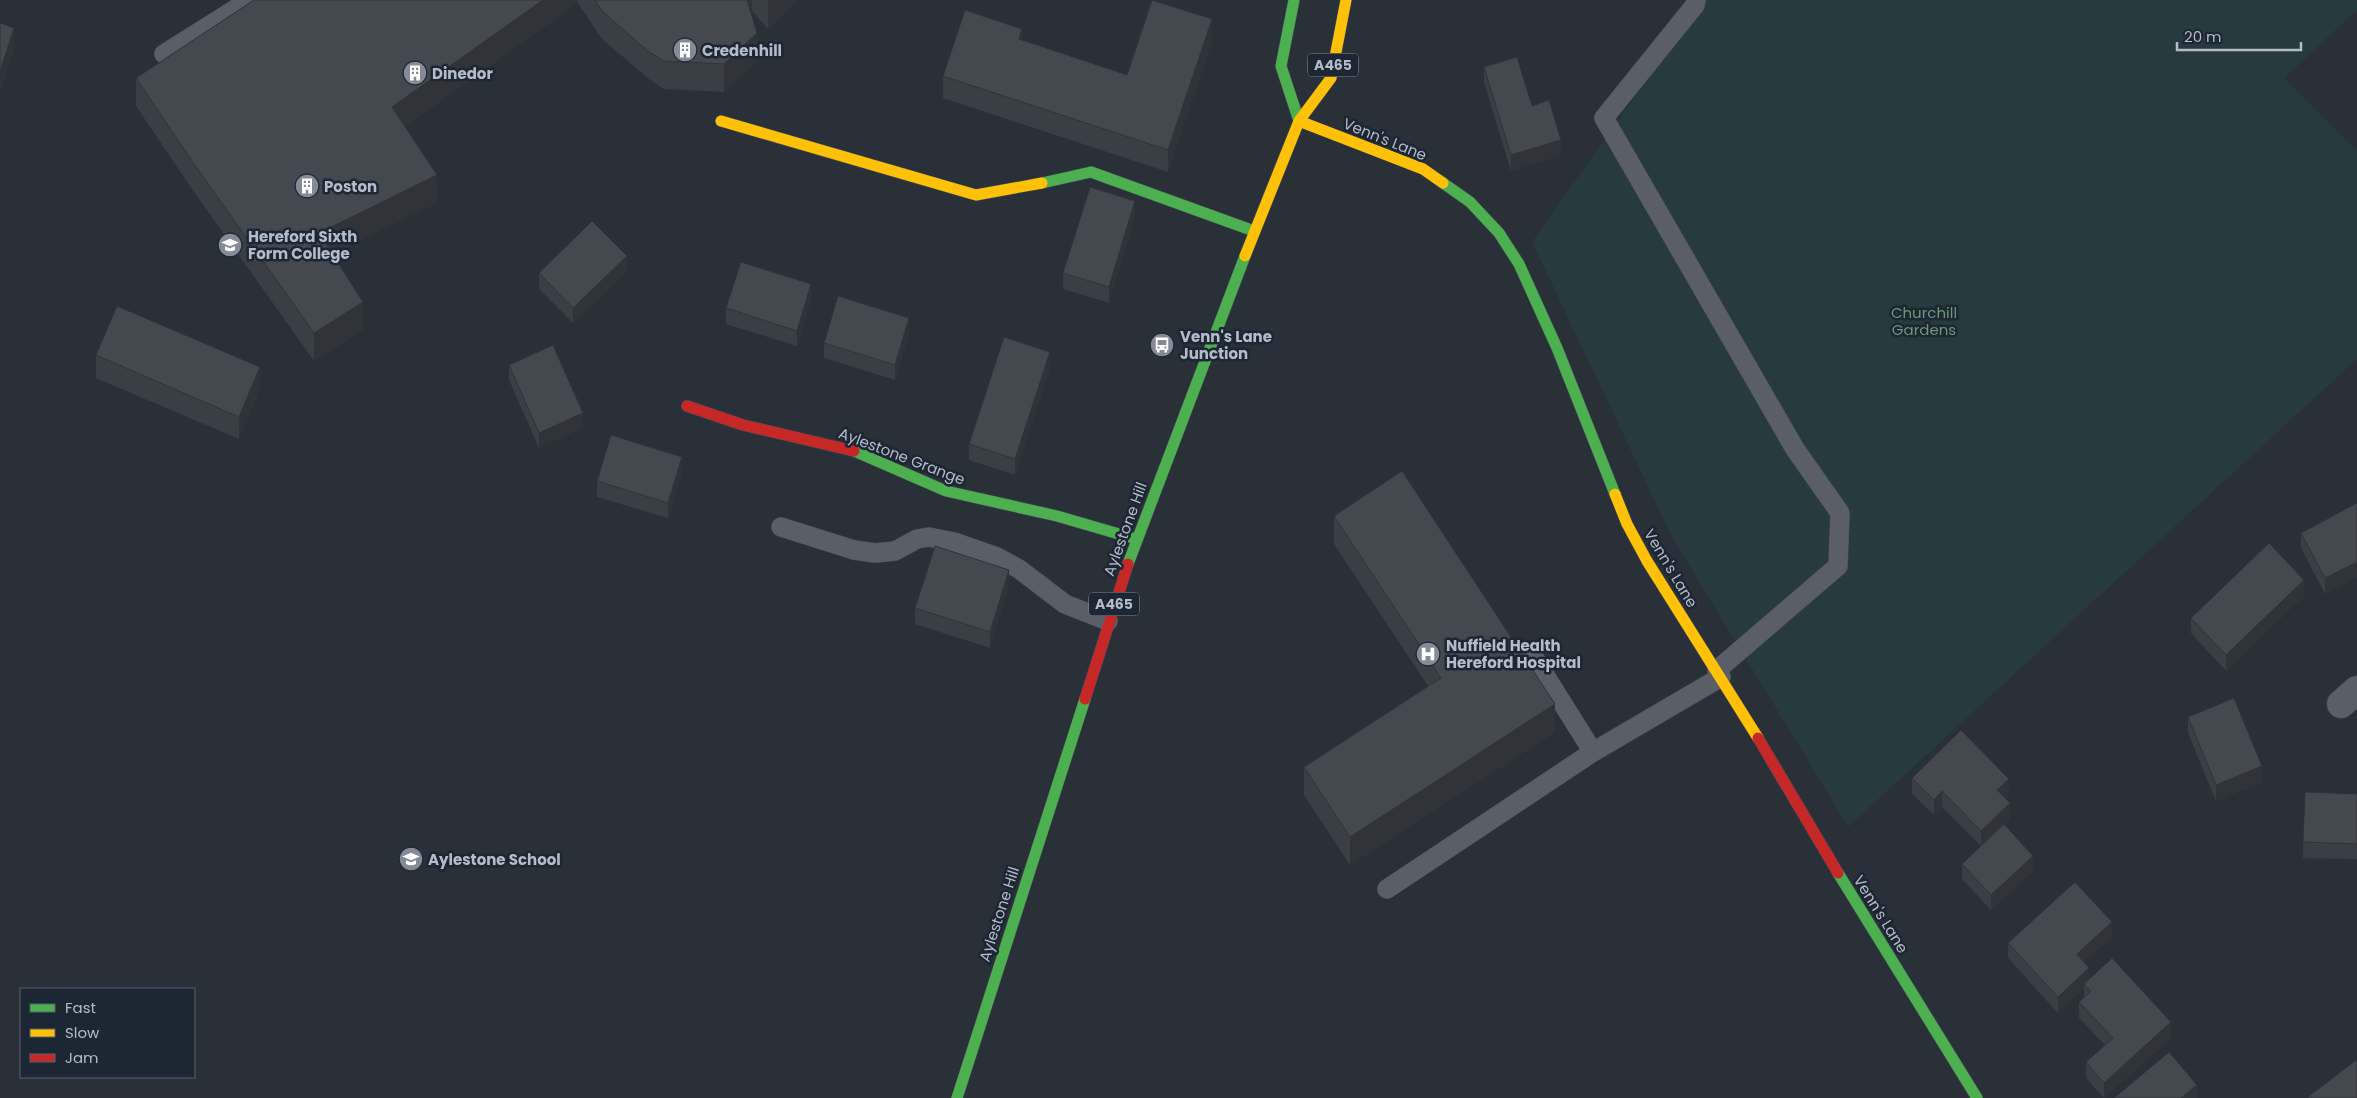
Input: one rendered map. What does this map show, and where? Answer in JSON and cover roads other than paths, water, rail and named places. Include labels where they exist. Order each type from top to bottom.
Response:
[{"type":"main road","name":"A465","points":[[1294,0],[1281,66],[1299,121]]},
{"type":"main road","name":"Aylestone Hill","points":[[957,1098],[1108,621],[1136,539],[1254,231],[1299,121],[1331,78],[1346,0]]},
{"type":"main road","points":[[721,121],[976,195],[1091,172],[1254,231]]},
{"type":"main road","name":"Venn's Lane","points":[[1299,121],[1423,169],[1470,202],[1499,233],[1519,264],[1557,348],[1627,524],[1647,561],[1719,674],[1861,911],[1977,1098]]},
{"type":"main road","name":"Aylestone Grange","points":[[687,406],[743,424],[851,450],[946,490],[970,498],[1057,516],[1136,539]]},
{"type":"lane","points":[[164,54],[250,0]]},
{"type":"lane","points":[[1388,889],[1594,752],[1719,674],[1838,566],[1840,513],[1795,450],[1604,118],[1695,5],[1696,0]]},
{"type":"lane","points":[[782,527],[854,550],[875,553],[895,551],[917,538],[929,537],[954,542],[997,557],[1019,569],[1065,604],[1108,621]]},
{"type":"lane","points":[[1531,652],[1594,752]]},
{"type":"place","name":"Credenhill","points":[[685,50]]},
{"type":"place","name":"Dinedor","points":[[415,73]]},
{"type":"place","name":"Poston","points":[[307,186]]},
{"type":"place","name":"Hereford Sixth Form College","points":[[230,245]]},
{"type":"place","name":"Venn's Lane Junction","points":[[1162,345]]},
{"type":"place","name":"Nuffield Health Hereford Hospital","points":[[1428,654]]},
{"type":"place","name":"Aylestone School","points":[[411,859]]},
{"type":"park label","name":"Churchill Gardens","points":[[1924,320]]}]
